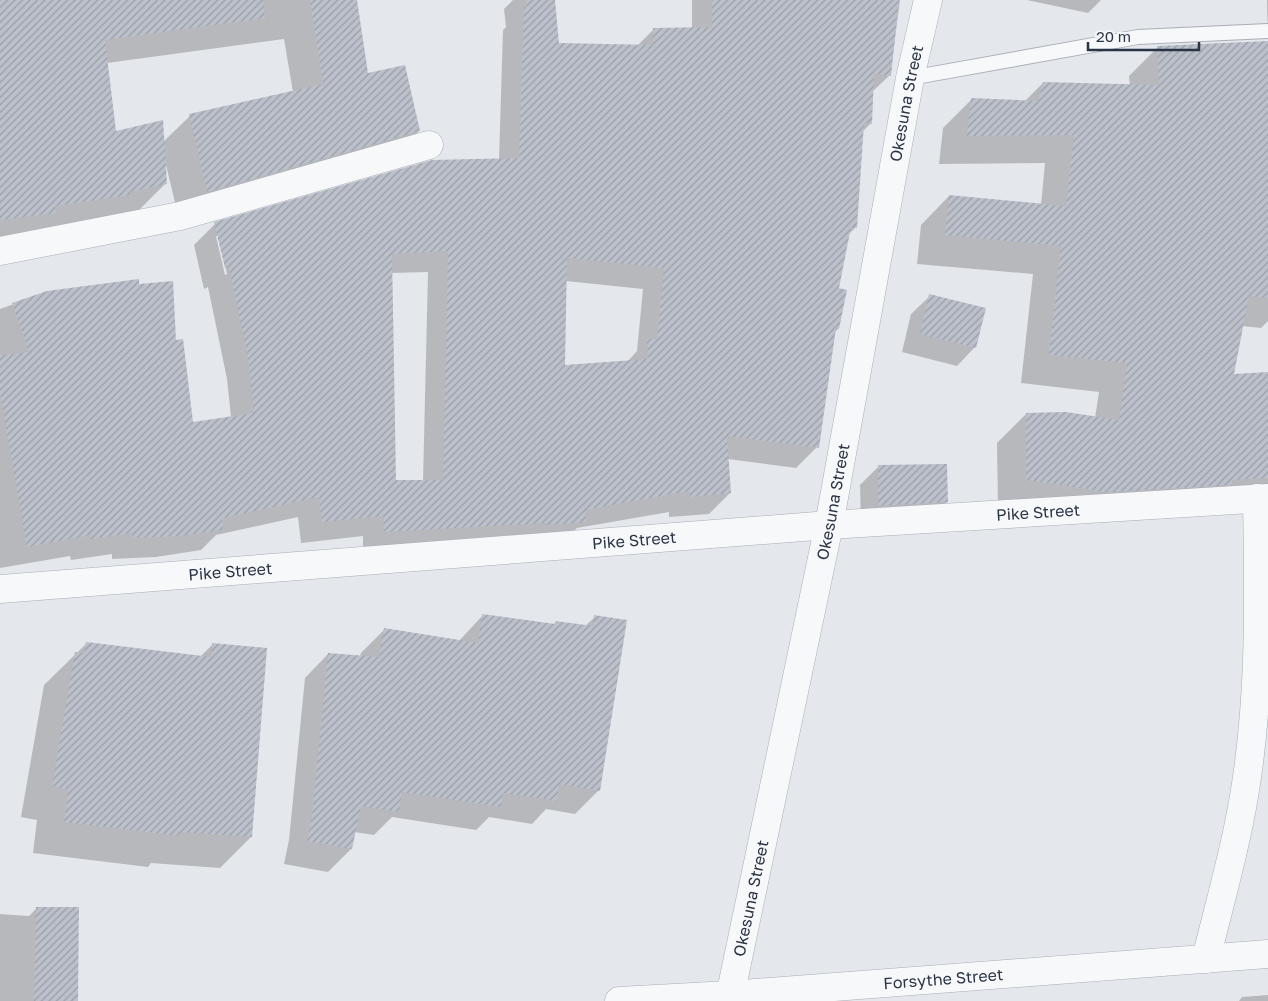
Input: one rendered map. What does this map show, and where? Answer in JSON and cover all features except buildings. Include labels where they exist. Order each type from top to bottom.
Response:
[{"type":"street","name":"Okesuna Street","points":[[729,998],[829,525],[910,78],[928,0]]},
{"type":"street","points":[[0,251],[180,216],[429,145]]},
{"type":"street","name":"Pike Street","points":[[0,588],[829,525],[1263,498]]},
{"type":"street","points":[[1206,959],[1240,822],[1251,742],[1258,632],[1263,498]]},
{"type":"street","name":"Forsythe Street","points":[[619,1001],[729,998],[1268,954]]},
{"type":"lane","points":[[910,78],[1138,37],[1268,32]]}]
